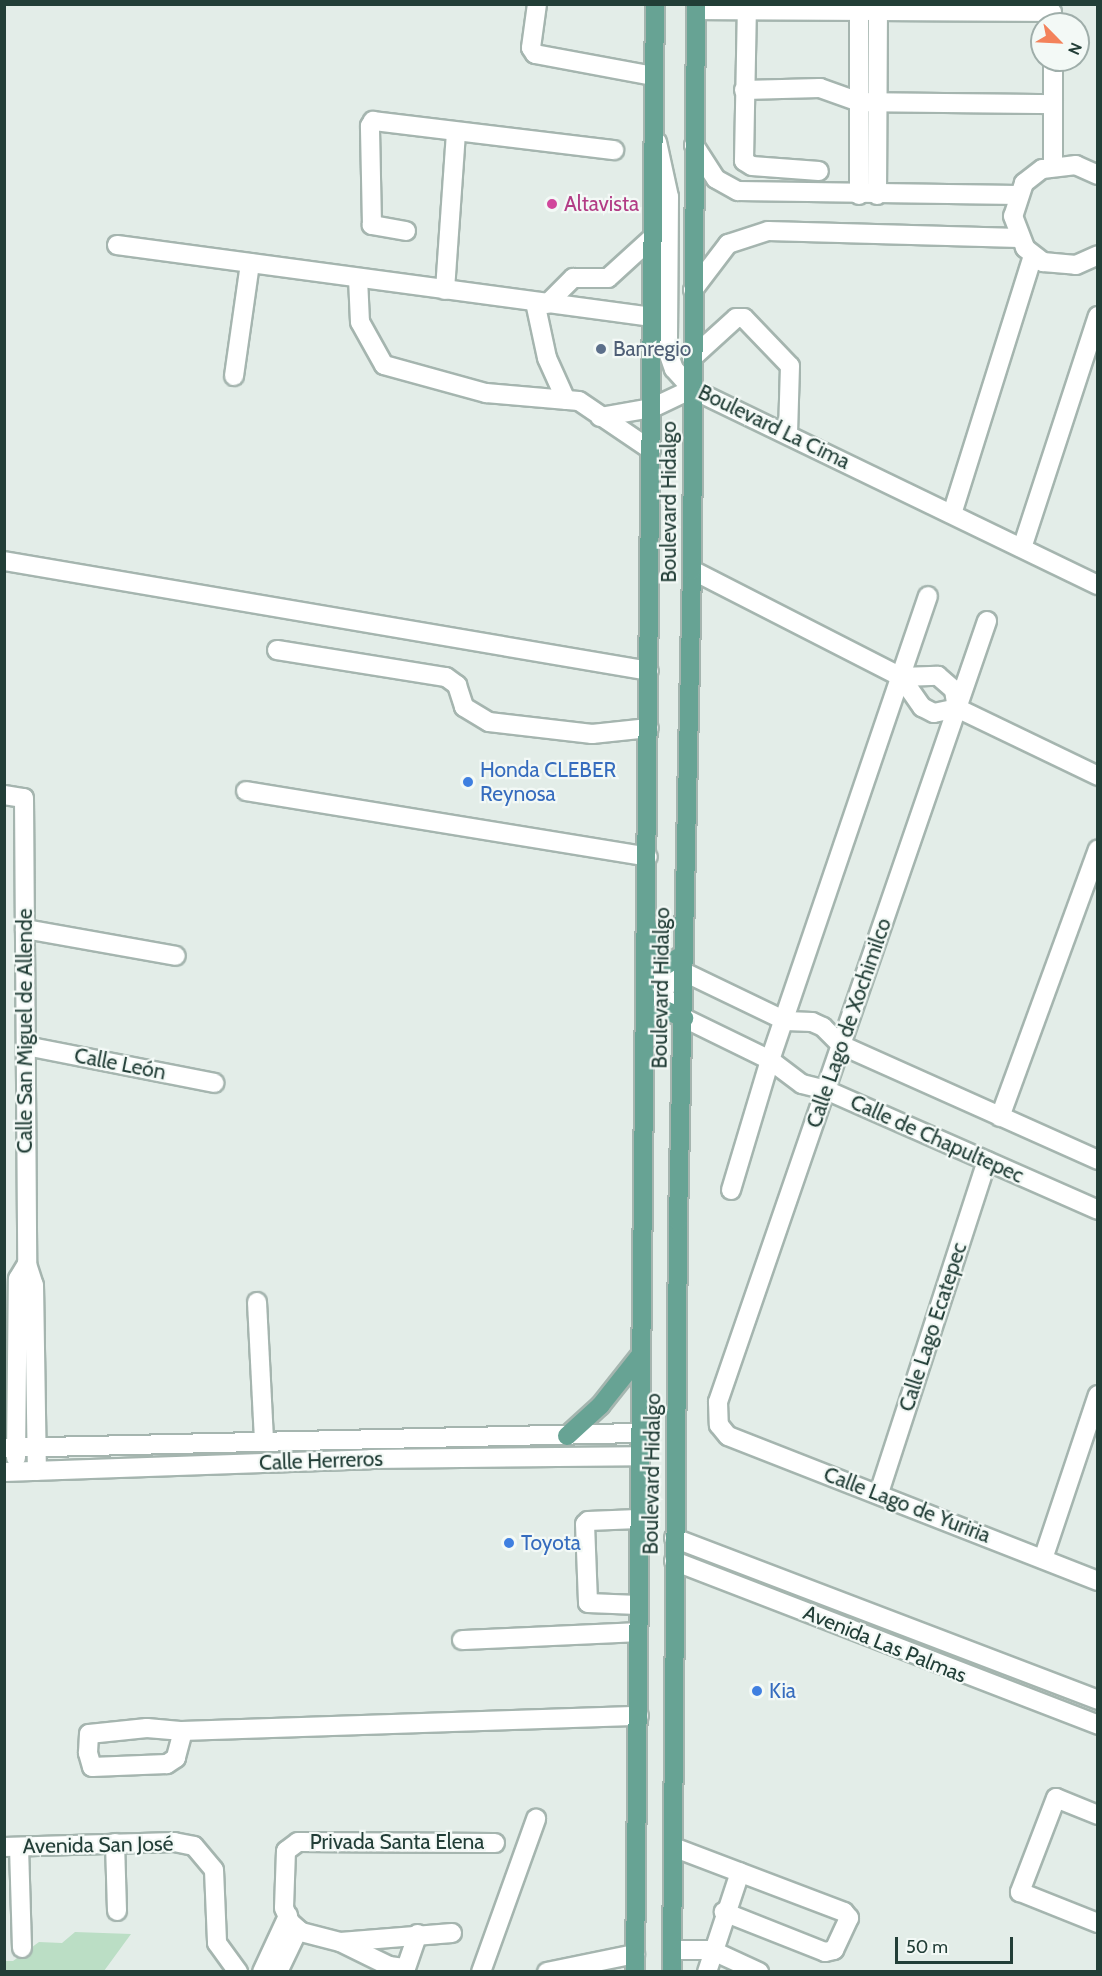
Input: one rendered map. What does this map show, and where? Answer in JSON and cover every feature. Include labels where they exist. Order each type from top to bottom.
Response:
[{"type":"main road","name":"Boulevard Hidalgo","points":[[635,1963],[639,1716],[638,1433],[648,857],[655,4]]},
{"type":"main road","name":"Boulevard Hidalgo","points":[[672,1971],[674,1538],[692,570],[696,7]]},
{"type":"main road","points":[[647,925],[666,965],[684,963]]},
{"type":"main road","points":[[646,1021],[665,1010],[684,1018]]},
{"type":"main road","points":[[567,1436],[600,1406],[639,1358]]},
{"type":"street","points":[[537,4],[531,48],[535,54],[654,76]]},
{"type":"street","points":[[696,7],[878,8],[1030,13]]},
{"type":"street","points":[[747,7],[744,161],[752,166],[819,171]]},
{"type":"street","points":[[859,8],[868,102],[868,195]]},
{"type":"street","points":[[868,102],[878,8]]},
{"type":"street","points":[[1053,72],[1053,165]]},
{"type":"street","points":[[744,90],[820,88],[868,102],[1053,104]]},
{"type":"street","points":[[406,231],[372,225],[371,123],[614,150]]},
{"type":"street","name":"Boulevard La Cima","points":[[654,128],[669,197],[668,352],[674,369],[692,389],[1098,585]]},
{"type":"street","points":[[446,290],[456,132]]},
{"type":"street","points":[[694,145],[716,179],[738,191],[868,195],[1018,195]]},
{"type":"street","points":[[1098,175],[1076,165],[1053,165],[1033,175],[1018,195],[1013,216],[1018,238],[1033,256],[1065,267],[1098,255]]},
{"type":"street","points":[[693,290],[728,244],[768,231],[1018,238]]},
{"type":"street","points":[[541,303],[573,278],[608,278],[653,237]]},
{"type":"street","points":[[117,245],[652,317]]},
{"type":"street","points":[[952,514],[1033,256]]},
{"type":"street","points":[[234,376],[250,263]]},
{"type":"street","points":[[358,278],[360,322],[384,365],[486,393],[579,401],[651,450]]},
{"type":"street","points":[[541,303],[547,358],[566,400]]},
{"type":"street","points":[[1022,548],[1098,316]]},
{"type":"street","points":[[693,358],[736,318],[744,318],[790,366],[788,434]]},
{"type":"street","points":[[600,417],[652,408],[692,389]]},
{"type":"street","points":[[4,561],[649,671]]},
{"type":"street","points":[[692,570],[901,676],[938,676],[954,690],[957,708]]},
{"type":"street","points":[[731,1190],[770,1060],[786,1021],[928,596]]},
{"type":"street","name":"Calle Lago de Xochimilco","points":[[719,1425],[718,1402],[987,621]]},
{"type":"street","points":[[277,650],[446,677],[457,685],[464,707],[489,722],[592,734],[649,728]]},
{"type":"street","points":[[901,676],[922,707],[934,713],[957,708],[1098,776]]},
{"type":"street","points":[[246,791],[648,857]]},
{"type":"street","name":"Calle San Miguel de Allende","points":[[4,795],[24,798],[26,1046],[21,1277],[26,1372]]},
{"type":"street","points":[[1000,1116],[1098,849]]},
{"type":"street","points":[[647,925],[660,991]]},
{"type":"street","points":[[25,929],[176,956]]},
{"type":"street","points":[[646,1021],[660,991],[684,963],[786,1021],[812,1022],[832,1034],[841,1045],[1098,1160]]},
{"type":"street","name":"Calle de Chapultepec","points":[[660,991],[684,1018],[770,1060],[791,1079],[826,1090],[1098,1210]]},
{"type":"street","name":"Calle León","points":[[26,1046],[214,1083]]},
{"type":"street","name":"Calle Lago Ecatepec","points":[[879,1493],[987,1161]]},
{"type":"street","points":[[257,1302],[264,1440]]},
{"type":"street","points":[[26,1372],[37,1447],[37,1471]]},
{"type":"street","points":[[10,1472],[11,1448],[26,1372]]},
{"type":"street","points":[[1043,1559],[1098,1395]]},
{"type":"street","name":"Calle Lago de Yuriria","points":[[719,1425],[728,1436],[879,1493],[1098,1581]]},
{"type":"street","name":"Calle Herreros","points":[[11,1448],[264,1440],[638,1433]]},
{"type":"street","points":[[130,1444],[130,1468]]},
{"type":"street","name":"Calle Herreros","points":[[10,1472],[383,1458],[638,1456]]},
{"type":"street","points":[[638,1519],[588,1521],[585,1524],[588,1603],[638,1605]]},
{"type":"street","name":"Avenida Las Palmas","points":[[674,1538],[1098,1700]]},
{"type":"street","name":"Avenida Las Palmas","points":[[674,1561],[1004,1691],[1098,1725]]},
{"type":"street","points":[[728,1582],[736,1562]]},
{"type":"street","points":[[462,1640],[637,1632]]},
{"type":"street","points":[[1004,1691],[1012,1669]]},
{"type":"street","points":[[183,1731],[176,1758],[167,1764],[92,1767],[88,1753],[89,1734],[147,1728],[183,1731],[639,1716]]},
{"type":"street","points":[[1098,1815],[1056,1798],[1020,1892],[1098,1923]]},
{"type":"street","points":[[481,1971],[536,1819]]},
{"type":"street","name":"Avenida San José","points":[[12,1847],[174,1842],[194,1846],[205,1855],[214,1870],[217,1943],[238,1971]]},
{"type":"street","name":"Privada Santa Elena","points":[[296,1926],[283,1858],[290,1846],[298,1842],[495,1843]]},
{"type":"street","points":[[115,1843],[117,1911]]},
{"type":"street","points":[[12,1847],[22,1948]]},
{"type":"street","points":[[673,1847],[844,1912],[849,1918],[834,1950],[825,1952],[724,1912]]},
{"type":"street","points":[[707,1971],[711,1950],[740,1872]]},
{"type":"street","points":[[296,1926],[340,1942],[398,1970],[406,1968],[410,1961],[418,1934]]},
{"type":"street","points":[[262,1971],[296,1926]]},
{"type":"street","points":[[278,1971],[296,1926]]},
{"type":"street","points":[[340,1942],[452,1933]]},
{"type":"street","points":[[672,1950],[711,1950],[759,1971]]},
{"type":"street","points":[[547,1971],[635,1963]]},
{"type":"green space","points":[[75,1932],[131,1934],[104,1971],[5,1971],[4,1961],[13,1961],[39,1942],[62,1943]]},
{"type":"place","name":"Altavista","points":[[552,204]]},
{"type":"place","name":"Banregio","points":[[601,349]]},
{"type":"place","name":"Honda CLEBER Reynosa","points":[[468,782]]},
{"type":"place","name":"Toyota","points":[[509,1543]]},
{"type":"place","name":"Kia","points":[[757,1691]]}]
